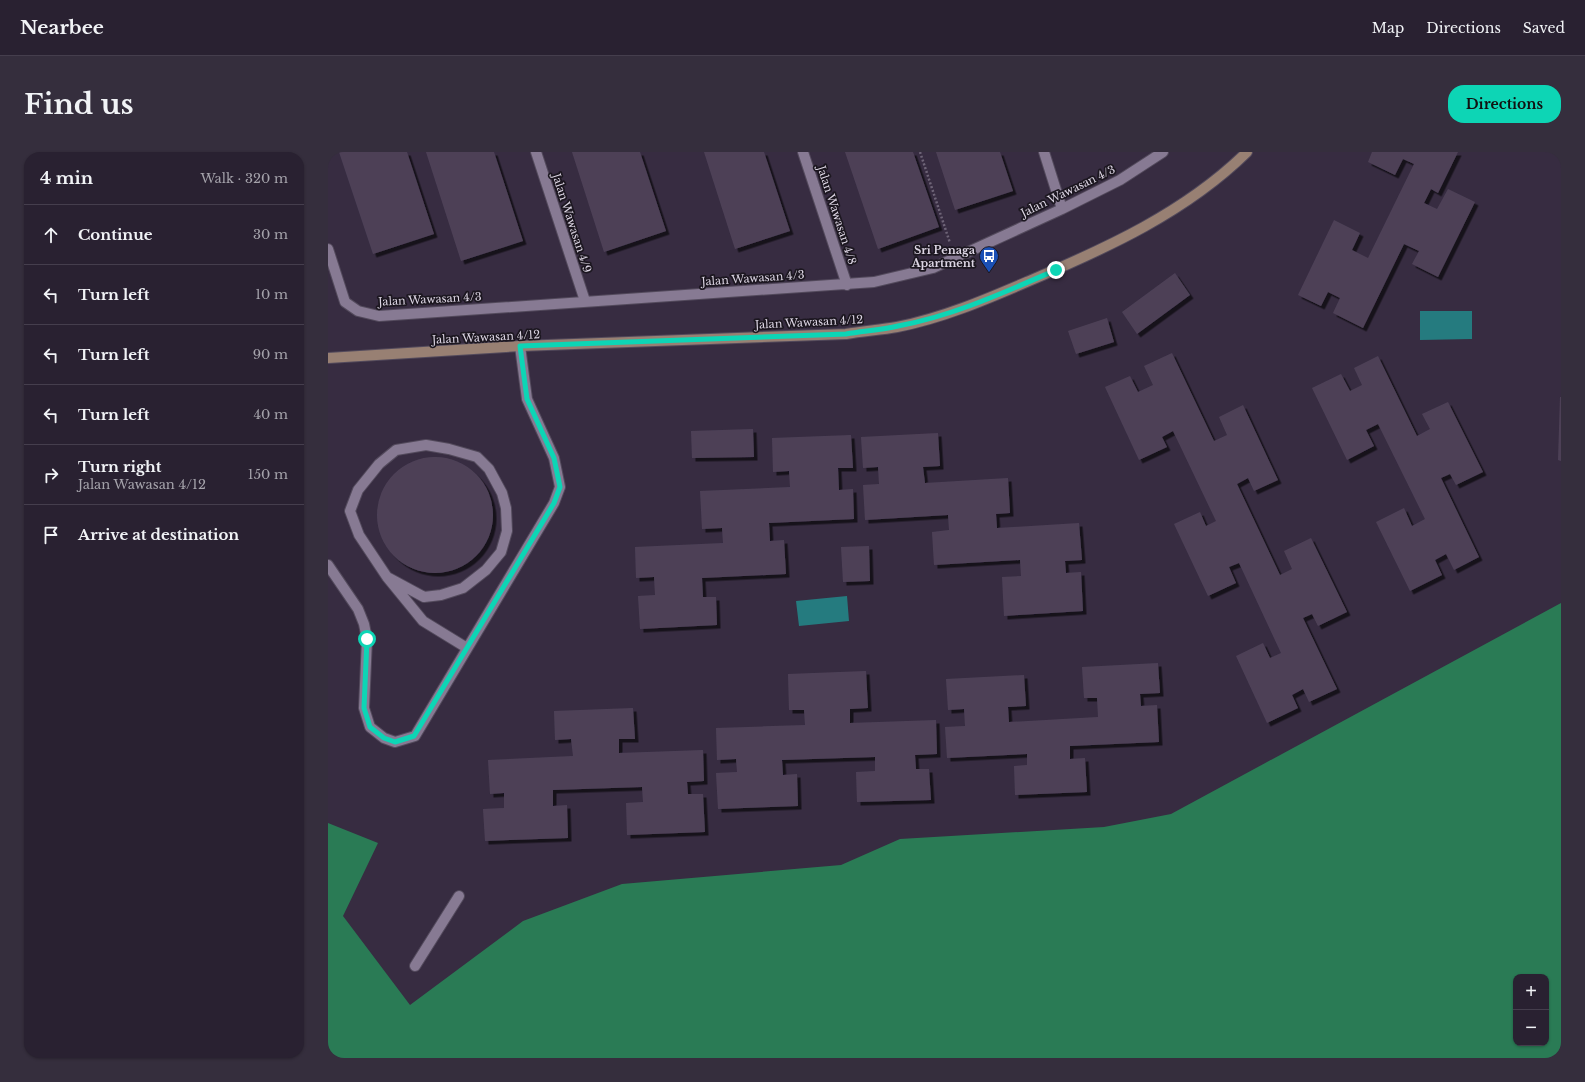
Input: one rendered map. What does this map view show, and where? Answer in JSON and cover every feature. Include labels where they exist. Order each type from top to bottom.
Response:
[{"type":"street","name":"Jalan Wawasan 4/9","points":[[536,152],[585,301]]},
{"type":"street","name":"Jalan Wawasan 4/8","points":[[803,152],[847,285]]},
{"type":"street","points":[[1044,152],[1062,209]]},
{"type":"street","name":"Jalan Wawasan 4/3","points":[[328,249],[346,302],[358,312],[379,316],[874,282],[933,268],[1062,209],[1120,180],[1163,152]]},
{"type":"street","name":"Jalan Wawasan 4/12","points":[[328,358],[520,346],[846,334],[912,323],[946,314],[991,298],[1113,245],[1195,197],[1247,152]]},
{"type":"street","points":[[328,565],[358,609],[364,624],[367,639],[364,708],[370,727],[384,738],[395,742],[414,736],[554,503],[560,487],[554,458],[527,399],[520,346]]},
{"type":"street","points":[[387,577],[424,597],[441,595],[463,588],[486,570],[501,552],[507,531],[506,508],[502,493],[489,469],[477,457],[449,449],[426,445],[396,450],[379,464],[358,490],[350,511],[359,535],[387,577],[423,621],[467,648]]},
{"type":"street","points":[[415,966],[459,896]]},
{"type":"path","points":[[920,152],[955,258]]},
{"type":"shaded area","points":[[1420,311],[1472,311],[1472,339],[1420,340]]},
{"type":"shaded area","points":[[847,596],[849,621],[799,626],[796,601]]},
{"type":"shaded area","points":[[1561,603],[1561,1058],[328,1058],[328,823],[378,843],[343,916],[410,1005],[523,921],[622,884],[841,865],[900,839],[1104,827],[1171,814]]},
{"type":"building","points":[[339,152],[407,152],[434,234],[373,254]]},
{"type":"building","points":[[426,152],[494,152],[523,241],[461,261]]},
{"type":"building","points":[[572,152],[640,152],[666,231],[604,252]]},
{"type":"building","points":[[704,152],[764,152],[790,231],[735,249]]},
{"type":"building","points":[[845,152],[913,152],[939,227],[878,249]]},
{"type":"building","points":[[936,152],[1000,152],[1013,191],[955,210]]},
{"type":"building","points":[[1372,152],[1458,152],[1438,193],[1431,189],[1424,203],[1437,209],[1448,189],[1475,202],[1438,277],[1412,264],[1419,251],[1404,244],[1363,328],[1333,313],[1340,298],[1328,292],[1321,306],[1298,295],[1334,220],[1360,233],[1352,250],[1368,258],[1414,164],[1403,159],[1395,175],[1368,162]]},
{"type":"building","points":[[1175,273],[1190,295],[1137,334],[1122,312]]},
{"type":"building","points":[[1107,318],[1114,342],[1076,354],[1068,331]]},
{"type":"building","points":[[1172,353],[1214,441],[1227,435],[1219,417],[1243,405],[1278,480],[1254,491],[1248,478],[1237,484],[1280,575],[1292,569],[1284,551],[1311,538],[1347,612],[1318,626],[1312,614],[1303,618],[1337,689],[1309,702],[1303,689],[1292,695],[1298,708],[1267,723],[1236,656],[1263,643],[1270,658],[1281,653],[1239,563],[1229,567],[1236,583],[1208,596],[1174,524],[1200,512],[1206,526],[1216,521],[1173,431],[1162,437],[1167,447],[1139,460],[1105,387],[1130,376],[1138,392],[1153,385],[1144,366]]},
{"type":"building","points":[[1378,356],[1417,436],[1430,429],[1422,414],[1448,402],[1483,472],[1456,485],[1450,474],[1441,478],[1479,557],[1454,570],[1446,554],[1435,560],[1442,575],[1410,591],[1376,522],[1404,508],[1412,526],[1425,519],[1378,424],[1366,430],[1374,446],[1347,460],[1312,388],[1341,374],[1350,391],[1362,385],[1354,368]]},
{"type":"building","points":[[1561,397],[1561,461],[1558,460]]},
{"type":"building","points":[[753,429],[754,457],[692,458],[691,431]]},
{"type":"building","points":[[938,433],[940,466],[923,467],[925,483],[1008,478],[1010,513],[996,514],[997,528],[1079,523],[1082,560],[1065,561],[1066,573],[1081,572],[1083,611],[1004,616],[1002,577],[1021,576],[1020,560],[934,565],[932,532],[949,530],[948,515],[865,520],[863,485],[879,484],[878,467],[863,468],[861,437]]},
{"type":"building","points":[[851,435],[853,468],[838,468],[839,490],[853,489],[854,519],[769,523],[770,541],[784,540],[786,574],[702,578],[703,597],[716,597],[717,625],[640,629],[638,596],[655,595],[654,577],[636,578],[635,547],[723,543],[722,528],[702,529],[700,491],[790,487],[789,471],[773,472],[772,438]]},
{"type":"building","points":[[435,457],[457,461],[476,474],[489,493],[493,515],[489,537],[476,556],[457,569],[435,573],[413,569],[394,556],[381,537],[377,515],[381,493],[394,474],[413,461]]},
{"type":"building","points":[[869,546],[870,581],[843,582],[841,547]]},
{"type":"building","points":[[1158,663],[1160,693],[1140,694],[1141,706],[1157,705],[1159,742],[1070,746],[1070,759],[1085,758],[1087,792],[1015,795],[1014,766],[1027,765],[1027,754],[947,758],[945,727],[965,726],[964,709],[948,710],[946,679],[1024,675],[1026,706],[1008,707],[1009,722],[1098,717],[1097,698],[1084,698],[1082,667]]},
{"type":"building","points":[[866,671],[868,708],[850,709],[850,723],[936,720],[937,754],[915,755],[916,769],[929,769],[931,800],[857,802],[856,772],[875,771],[875,757],[782,760],[783,775],[797,774],[798,806],[718,809],[716,773],[737,772],[736,759],[717,760],[716,728],[805,725],[804,710],[789,710],[788,674]]},
{"type":"building","points":[[633,708],[635,739],[619,739],[619,753],[703,750],[704,781],[687,782],[688,794],[703,794],[705,832],[627,835],[626,803],[643,802],[642,787],[553,790],[553,806],[567,805],[568,838],[485,841],[483,809],[504,808],[504,793],[490,794],[488,760],[573,756],[571,739],[555,740],[554,711]]},
{"type":"place","name":"Sri Penaga Apartment","points":[[989,273]]},
{"type":"route","points":[[367,639],[364,708],[370,727],[384,738],[395,742],[414,736],[554,503],[560,487],[554,458],[527,399],[520,346],[846,334],[898,326],[946,314],[991,298],[1056,270]]}]
